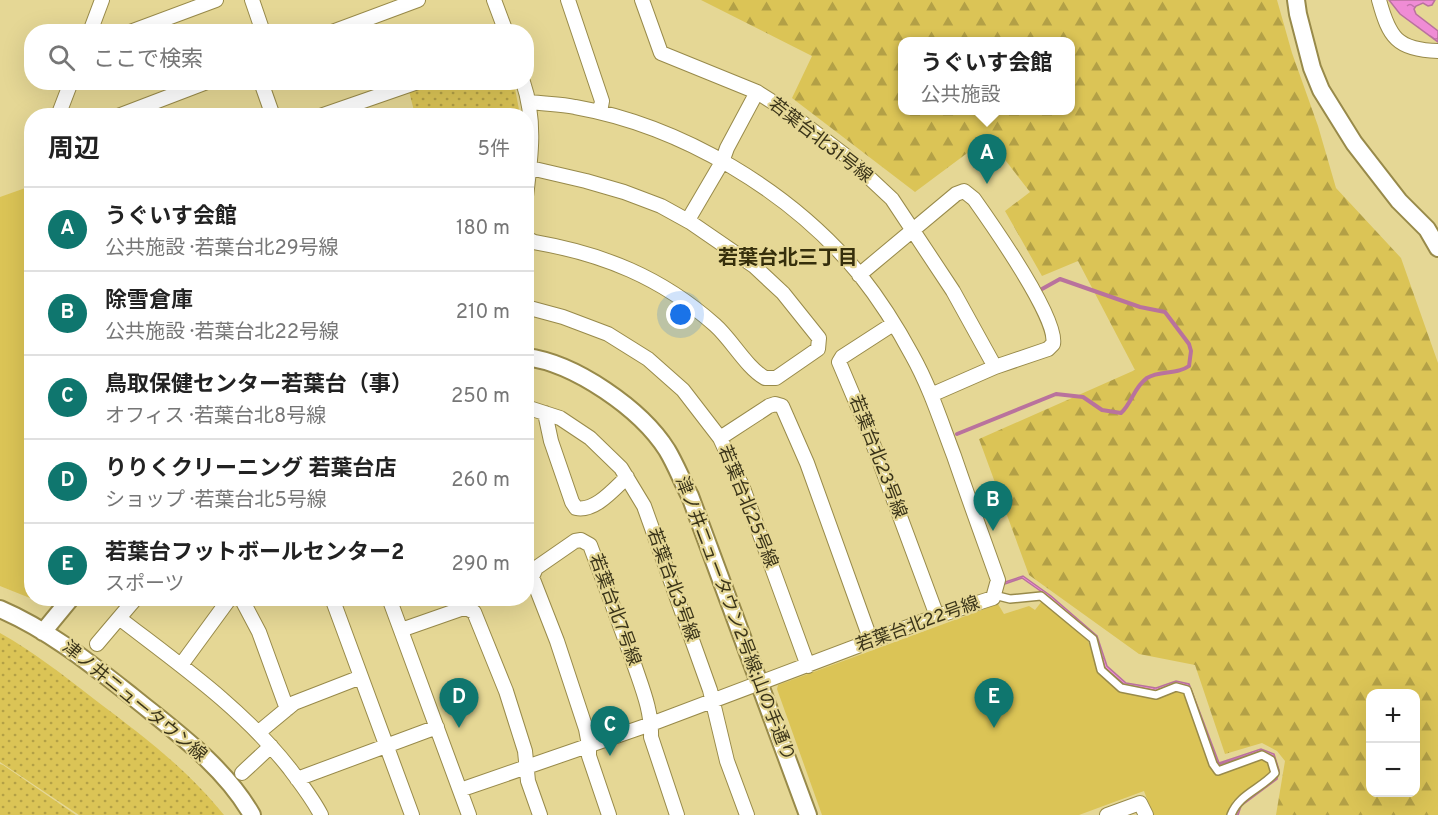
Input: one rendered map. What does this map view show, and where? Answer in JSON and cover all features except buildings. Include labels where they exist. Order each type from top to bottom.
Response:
[{"type":"street","points":[[93,24],[102,0]]},
{"type":"street","points":[[152,24],[216,0]]},
{"type":"street","points":[[252,0],[260,24]]},
{"type":"street","points":[[354,24],[418,0]]},
{"type":"street","points":[[494,0],[503,24]]},
{"type":"street","points":[[568,0],[602,101],[600,112]]},
{"type":"street","name":"若葉台北31号線","points":[[642,0],[661,53],[756,93],[787,111],[846,156],[892,199],[953,291],[995,367]]},
{"type":"street","points":[[1296,0],[1312,68],[1320,90],[1354,143],[1399,201],[1427,229],[1438,248]]},
{"type":"street","points":[[1379,0],[1386,26],[1396,39],[1423,50],[1438,51]]},
{"type":"street","points":[[61,108],[68,90]]},
{"type":"street","points":[[139,108],[186,90]]},
{"type":"street","points":[[264,90],[270,108]]},
{"type":"street","points":[[343,108],[395,90]]},
{"type":"street","points":[[526,90],[530,108]]},
{"type":"street","points":[[688,220],[722,162],[756,93]]},
{"type":"street","name":"若葉台北22号線","points":[[460,790],[651,724],[937,616],[993,598],[998,580],[931,395],[912,356],[859,275],[813,227],[751,177],[666,134],[600,112],[530,102]]},
{"type":"street","points":[[534,169],[624,192],[661,206],[688,220],[754,266],[783,293],[819,338],[819,346],[816,352],[776,378],[765,378],[710,321],[676,295],[645,276],[589,253],[534,242]]},
{"type":"street","points":[[859,275],[956,194],[967,191],[1018,263],[1037,298],[1053,334],[1054,342],[1048,349],[995,367],[931,395]]},
{"type":"street","name":"若葉台北25号線","points":[[534,309],[608,334],[648,358],[683,390],[720,438],[743,488],[808,666]]},
{"type":"street","name":"若葉台北23号線","points":[[893,324],[842,357],[839,362],[869,433],[937,616]]},
{"type":"street","name":"津ノ井ニュータウン2号線;山の手通り","points":[[534,358],[597,385],[625,405],[666,449],[690,496],[808,815]]},
{"type":"street","points":[[720,438],[769,405],[782,406],[807,463],[871,641]]},
{"type":"street","name":"若葉台北3号線","points":[[534,410],[560,418],[590,438],[621,468],[644,506],[710,690],[727,761],[747,815]]},
{"type":"street","points":[[545,413],[551,441],[576,508],[590,507],[627,477]]},
{"type":"street","name":"若葉台北7号線","points":[[534,572],[536,568],[575,541],[585,541],[590,545],[626,639],[649,708],[651,737],[677,815]]},
{"type":"street","name":"若葉台北7号線","points":[[534,582],[557,641],[586,729],[590,745],[589,756],[609,815]]},
{"type":"street","points":[[43,632],[64,606]]},
{"type":"street","points":[[97,644],[129,606]]},
{"type":"street","points":[[181,665],[224,606]]},
{"type":"street","points":[[245,606],[260,632],[288,709]]},
{"type":"street","points":[[335,606],[412,815]]},
{"type":"street","points":[[392,606],[469,815]]},
{"type":"street","name":"津ノ井ニュータウン線","points":[[0,609],[43,632],[86,660],[190,742],[220,773],[252,815]]},
{"type":"street","points":[[401,630],[461,609],[474,612],[506,691],[525,751],[528,781],[540,815]]},
{"type":"street","points":[[119,618],[232,706],[260,732],[297,778],[321,815]]},
{"type":"street","points":[[260,732],[294,703],[361,677]]},
{"type":"street","points":[[297,778],[436,727]]},
{"type":"street","points":[[242,772],[271,746]]},
{"type":"street","points":[[1107,815],[1140,803],[1146,815]]},
{"type":"lane","points":[[994,595],[1011,599],[1041,596],[1093,639],[1101,670],[1121,688],[1156,694],[1176,687],[1187,690],[1213,764],[1218,771],[1262,755],[1271,760],[1275,773],[1268,781],[1236,803],[1232,815]]},
{"type":"green space","points":[[701,0],[1277,0],[1336,188],[1401,258],[1438,363],[1438,815],[1276,815],[1285,761],[1277,751],[1262,743],[1225,754],[1195,665],[1139,654],[1029,575],[979,439],[1135,370],[1078,261],[1042,276],[1005,211],[1030,192],[999,152],[970,151],[915,192],[792,98],[812,56]]},
{"type":"green space","points":[[515,90],[519,108],[413,108],[409,91]]},
{"type":"green space","points":[[24,188],[24,596],[0,586],[0,197]]},
{"type":"green space","points":[[1042,601],[1088,641],[1099,672],[1122,691],[1158,698],[1177,690],[1183,691],[1214,771],[1221,773],[1260,759],[1267,760],[1269,775],[1233,801],[1228,815],[1153,815],[1144,791],[1079,815],[822,815],[777,689],[778,685],[998,604],[1004,614],[1029,606],[1035,610]]},
{"type":"green space","points":[[0,633],[48,664],[147,739],[194,782],[224,815],[79,815],[0,762]]},
{"type":"green space","points":[[0,764],[3,765],[76,815],[0,815]]},
{"type":"water","points":[[1389,0],[1435,0],[1432,5],[1428,6],[1423,3],[1414,9],[1416,14],[1438,31],[1438,42],[1400,14]]},
{"type":"water","points":[[1023,576],[1051,596],[1097,636],[1107,666],[1126,683],[1156,688],[1176,681],[1189,684],[1219,763],[1261,749],[1274,754],[1279,770],[1277,779],[1241,806],[1236,815],[1239,805],[1275,778],[1277,770],[1273,756],[1261,751],[1218,765],[1188,686],[1176,683],[1157,691],[1125,685],[1105,668],[1095,637],[1049,597],[1022,578],[1005,584],[1005,582]]},
{"type":"waterway","points":[[957,434],[1056,394],[1083,397],[1102,410],[1121,413],[1147,378],[1179,371],[1189,366],[1191,351],[1189,344],[1165,312],[1140,307],[1060,279],[1042,289]]},
{"type":"place","name":"うぐいす会館","points":[[987,184]]},
{"type":"place","name":"除雪倉庫","points":[[993,531]]},
{"type":"place","name":"りりくクリーニング 若葉台店","points":[[459,728]]},
{"type":"place","name":"若葉台フットボールセンター2","points":[[994,728]]},
{"type":"place","name":"鳥取保健センター若葉台（事）","points":[[610,756]]},
{"type":"district","name":"若葉台北三丁目","points":[[788,259]]}]
